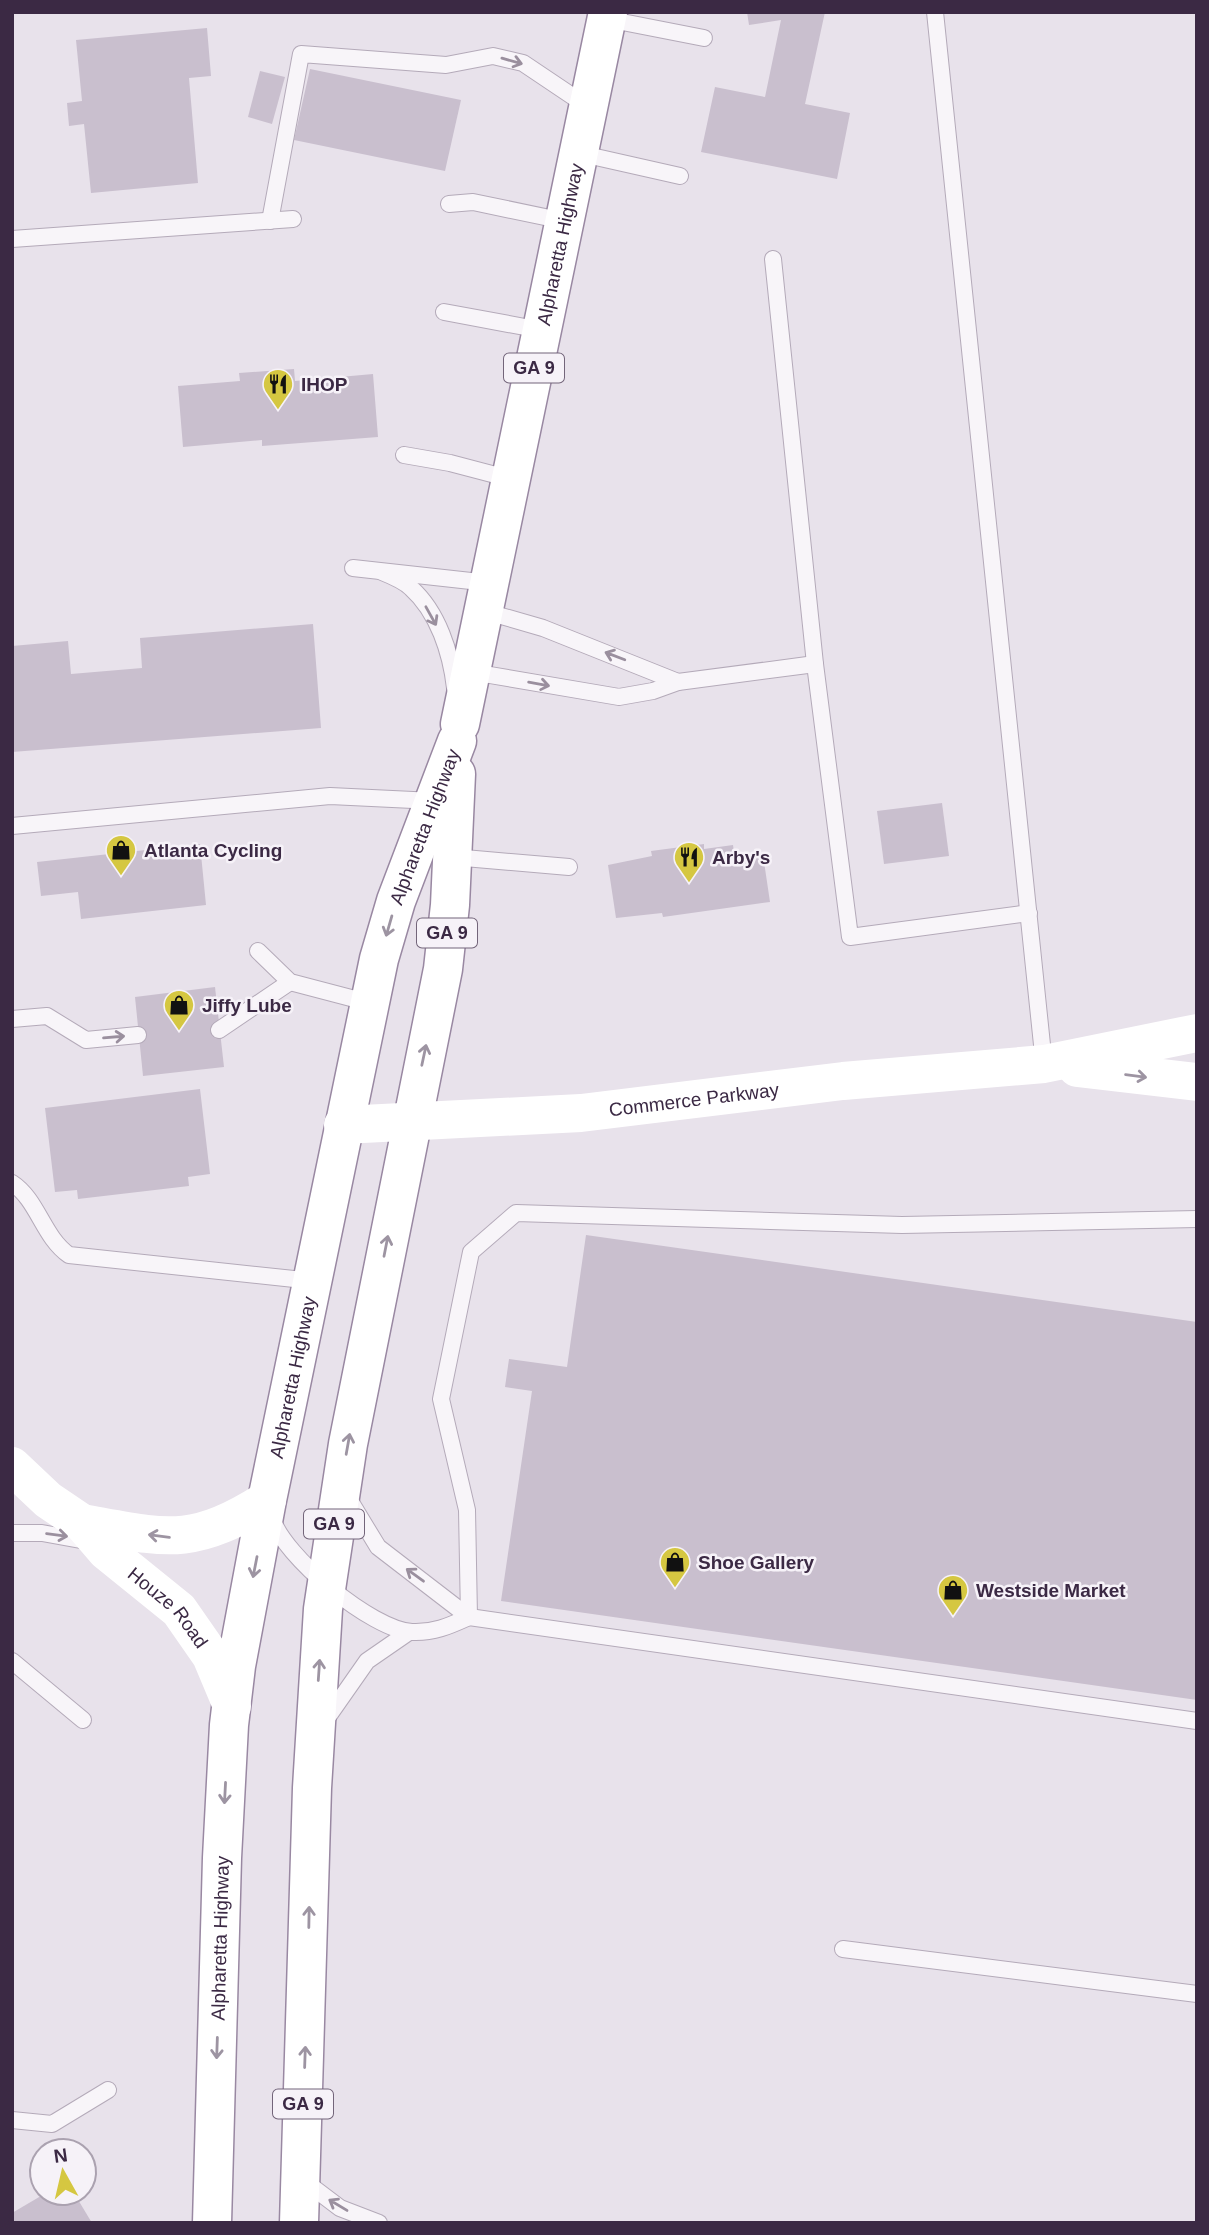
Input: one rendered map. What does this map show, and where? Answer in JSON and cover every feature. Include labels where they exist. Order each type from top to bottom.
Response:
[{"type":"main road","name":"Alpharetta Highway","points":[[460,724],[587,106],[608,16]]},
{"type":"main road","name":"Alpharetta Highway","points":[[212,2223],[222,1858],[232,1706],[267,1500],[370,1003],[396,901],[457,741],[452,857],[443,969],[410,1122],[341,1481],[327,1584],[314,1738],[299,2223]]},
{"type":"main road","name":"Commerce Parkway","points":[[343,1125],[581,1113],[843,1081],[1044,1064],[1197,1033]]},
{"type":"main road","name":"Commerce Parkway","points":[[1044,1064],[1197,1082]]},
{"type":"main road","name":"Houze Road","points":[[12,1466],[48,1500],[179,1610],[211,1656],[232,1706]]},
{"type":"main road","name":"Houze Road","points":[[91,1534],[171,1537],[198,1535],[232,1522],[267,1500]]},
{"type":"lane","points":[[934,12],[1044,1064]]},
{"type":"lane","points":[[608,16],[704,38]]},
{"type":"lane","points":[[270,220],[301,54],[446,65],[494,56],[523,63],[587,106]]},
{"type":"lane","points":[[578,153],[680,176]]},
{"type":"lane","points":[[449,204],[472,202],[564,221]]},
{"type":"lane","points":[[12,239],[293,219]]},
{"type":"lane","points":[[773,258],[815,664],[850,937],[1029,913]]},
{"type":"lane","points":[[444,312],[541,330]]},
{"type":"lane","points":[[404,456],[450,463],[511,479]]},
{"type":"lane","points":[[353,568],[382,572],[487,597],[543,628],[678,682]]},
{"type":"lane","points":[[382,572],[410,586],[432,615],[454,679],[460,724]]},
{"type":"lane","points":[[472,672],[620,697],[653,691],[678,682],[815,664]]},
{"type":"lane","points":[[12,826],[330,796],[434,802]]},
{"type":"lane","points":[[452,857],[569,867]]},
{"type":"lane","points":[[258,951],[290,982],[370,1003]]},
{"type":"lane","points":[[219,1030],[290,982]]},
{"type":"lane","points":[[12,1019],[47,1016],[86,1040],[138,1035]]},
{"type":"lane","points":[[12,1183],[24,1191],[56,1246],[69,1255],[313,1281]]},
{"type":"lane","points":[[469,1617],[467,1510],[441,1399],[471,1252],[516,1213],[902,1225],[1197,1219]]},
{"type":"lane","points":[[341,1481],[362,1526],[378,1547],[469,1617],[1197,1721]]},
{"type":"lane","points":[[267,1500],[283,1541],[327,1584],[384,1622],[409,1632],[439,1631],[469,1617]]},
{"type":"lane","points":[[12,1533],[91,1534]]},
{"type":"lane","points":[[314,1738],[367,1661],[409,1632]]},
{"type":"lane","points":[[12,1661],[83,1720]]},
{"type":"lane","points":[[843,1949],[1197,1994]]},
{"type":"lane","points":[[12,2120],[52,2124],[108,2090]]},
{"type":"lane","points":[[301,2179],[340,2208],[379,2223]]},
{"type":"building","points":[[747,12],[825,12],[805,104],[850,113],[837,179],[701,152],[715,87],[765,97],[781,20],[749,25]]},
{"type":"building","points":[[207,28],[211,76],[189,78],[198,183],[91,193],[84,124],[69,126],[67,103],[82,101],[76,40]]},
{"type":"building","points":[[310,69],[461,100],[445,171],[294,140]]},
{"type":"building","points":[[260,71],[285,77],[272,124],[248,117]]},
{"type":"building","name":"IHOP","points":[[294,369],[295,381],[373,374],[378,437],[262,446],[262,440],[183,447],[178,386],[240,381],[239,373]]},
{"type":"building","points":[[313,624],[321,728],[12,752],[12,646],[68,641],[71,674],[142,668],[140,638]]},
{"type":"building","points":[[942,803],[949,856],[884,864],[877,811]]},
{"type":"building","name":"Atlanta Cycling","points":[[200,844],[206,905],[81,919],[78,892],[41,896],[37,862]]},
{"type":"building","name":"Arby's","points":[[704,844],[704,849],[733,845],[735,859],[763,855],[770,902],[663,917],[662,913],[616,918],[608,865],[652,856],[651,851]]},
{"type":"building","name":"Jiffy Lube","points":[[215,987],[224,1067],[143,1076],[135,997]]},
{"type":"building","points":[[200,1089],[210,1174],[188,1177],[189,1186],[78,1199],[77,1190],[55,1192],[45,1108]]},
{"type":"building","points":[[586,1235],[1197,1322],[1197,1700],[501,1601],[532,1391],[505,1387],[509,1359],[567,1367]]},
{"type":"building","points":[[28,2204],[28,2207],[82,2207],[92,2223],[12,2223],[12,2213]]},
{"type":"place","name":"IHOP","points":[[278,411]]},
{"type":"place","name":"Atlanta Cycling","points":[[121,877]]},
{"type":"place","name":"Arby's","points":[[689,884]]},
{"type":"place","name":"Jiffy Lube","points":[[179,1032]]},
{"type":"place","name":"Shoe Gallery","points":[[675,1589]]},
{"type":"place","name":"Westside Market","points":[[953,1617]]}]
